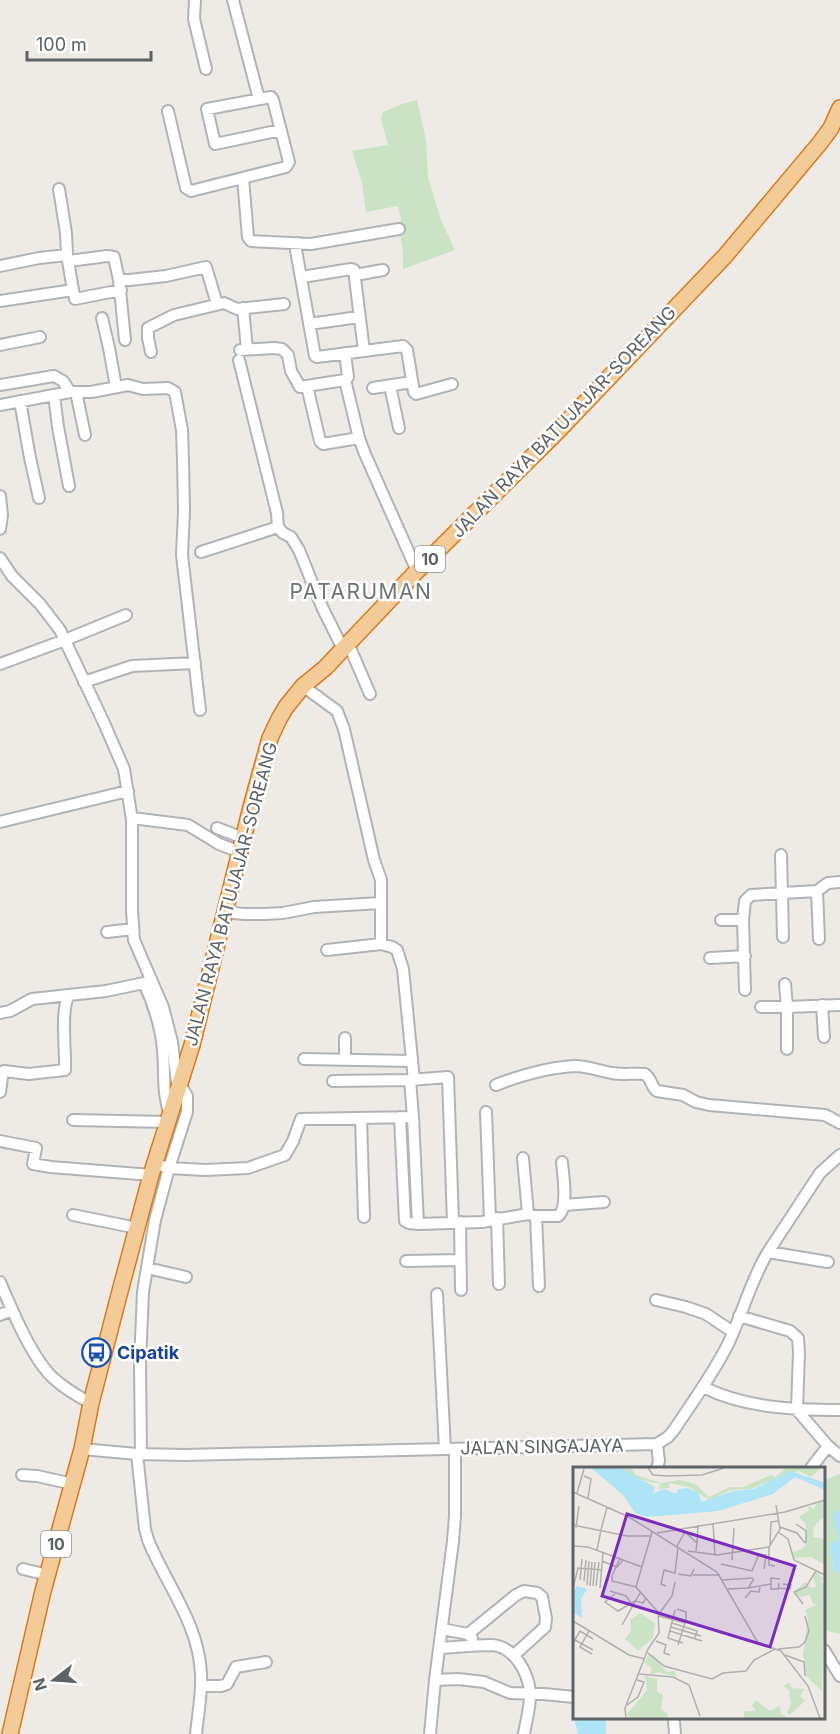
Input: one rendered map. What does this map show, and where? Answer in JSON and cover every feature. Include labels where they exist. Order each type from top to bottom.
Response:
[{"type":"highway","name":"JALAN RAYA BATUJAJAR-SOREANG","points":[[10,1734],[23,1672],[137,1228],[160,1168],[169,1116],[197,1027],[270,738],[283,710],[303,686],[346,646],[417,571],[577,412],[725,256],[820,143],[831,128],[840,108]]},
{"type":"street","points":[[195,0],[194,19],[206,69]]},
{"type":"street","points":[[233,0],[259,99]]},
{"type":"street","points":[[168,111],[188,190],[243,178],[288,165],[289,162],[281,130],[273,100],[271,97],[207,109],[215,144],[281,130]]},
{"type":"street","points":[[243,178],[251,241],[311,244],[399,229]]},
{"type":"street","points":[[59,189],[75,299],[129,280],[166,276],[206,267],[217,304]]},
{"type":"street","points":[[297,243],[296,250],[315,356],[403,346],[406,348],[416,394],[452,384]]},
{"type":"street","points":[[0,266],[68,258],[114,257],[120,285],[125,340]]},
{"type":"street","points":[[302,277],[354,270],[364,351]]},
{"type":"street","points":[[355,274],[383,270]]},
{"type":"street","points":[[0,301],[73,290]]},
{"type":"street","points":[[151,352],[148,328],[174,315],[224,303],[234,309],[284,304]]},
{"type":"street","points":[[243,308],[242,353],[277,513],[278,527],[291,537],[299,550],[322,607],[346,646],[370,694]]},
{"type":"street","points":[[309,324],[359,317]]},
{"type":"street","points":[[102,318],[116,387]]},
{"type":"street","points":[[0,345],[40,337]]},
{"type":"street","points":[[242,353],[282,349],[288,355],[291,371],[300,387],[345,380]]},
{"type":"street","points":[[345,353],[348,377],[345,380],[359,438],[417,571]]},
{"type":"street","points":[[0,385],[54,376],[63,381],[73,392],[85,435]]},
{"type":"street","points":[[373,388],[412,382]]},
{"type":"street","points":[[0,405],[128,385],[143,389],[168,388],[175,392],[182,430],[184,511],[182,555],[201,710]]},
{"type":"street","points":[[307,386],[320,441],[323,444],[359,438]]},
{"type":"street","points":[[390,386],[399,428]]},
{"type":"street","points":[[54,395],[69,486]]},
{"type":"street","points":[[20,401],[39,498]]},
{"type":"street","points":[[0,496],[2,515],[0,529]]},
{"type":"street","points":[[201,552],[278,527]]},
{"type":"street","points":[[0,558],[12,576],[50,616],[65,640],[124,769],[132,818],[133,928],[160,1032],[163,1090],[169,1116],[74,1120]]},
{"type":"street","points":[[0,664],[126,615]]},
{"type":"street","points":[[84,682],[132,666],[195,663]]},
{"type":"street","points":[[303,686],[337,711],[344,729],[374,860],[381,880],[381,944]]},
{"type":"street","points":[[0,822],[128,791]]},
{"type":"street","points":[[132,818],[188,825],[219,844],[242,845]]},
{"type":"street","points":[[217,828],[242,845]]},
{"type":"street","points":[[781,855],[783,937]]},
{"type":"street","points":[[745,990],[743,920],[747,897],[817,891],[828,883],[840,882]]},
{"type":"street","points":[[817,891],[819,939]]},
{"type":"street","points":[[225,912],[264,914],[314,907],[380,903]]},
{"type":"street","points":[[721,920],[743,920]]},
{"type":"street","points":[[107,932],[133,928]]},
{"type":"street","points":[[327,950],[381,944],[397,950],[401,959],[412,1061],[412,1117],[418,1224]]},
{"type":"street","points":[[710,958],[745,956]]},
{"type":"street","points":[[148,982],[164,1007],[169,1025],[178,1091],[187,1096],[188,1104],[187,1112],[160,1168],[155,1220],[143,1292],[139,1454],[145,1529],[148,1540],[195,1639],[205,1686],[196,1734]]},
{"type":"street","points":[[0,1013],[10,1011],[32,999],[106,991],[148,982]]},
{"type":"street","points":[[785,984],[787,1049]]},
{"type":"street","points":[[0,1092],[4,1071],[29,1074],[65,1070],[66,999],[69,995]]},
{"type":"street","points":[[822,1005],[824,1037]]},
{"type":"street","points":[[761,1006],[840,1005]]},
{"type":"street","points":[[345,1038],[345,1060]]},
{"type":"street","points":[[304,1059],[412,1061]]},
{"type":"street","points":[[496,1085],[520,1076],[574,1066],[614,1074],[645,1074],[657,1091],[683,1095],[696,1102],[709,1105],[825,1115],[840,1123]]},
{"type":"street","points":[[333,1082],[448,1077],[461,1290]]},
{"type":"street","points":[[486,1112],[499,1284]]},
{"type":"street","points":[[400,1117],[405,1221],[408,1223],[482,1222],[532,1215],[558,1216],[563,1212],[564,1205],[562,1162]]},
{"type":"street","points":[[0,1141],[36,1148],[33,1164],[51,1167],[205,1170],[248,1168],[285,1155],[301,1119],[412,1117]]},
{"type":"street","points":[[361,1118],[364,1217]]},
{"type":"street","points":[[657,1467],[657,1444],[674,1430],[718,1362],[733,1332],[760,1265],[820,1173],[840,1155]]},
{"type":"street","points":[[523,1158],[532,1215],[539,1286]]},
{"type":"street","points":[[564,1205],[604,1202]]},
{"type":"street","points":[[73,1215],[137,1228]]},
{"type":"street","points":[[768,1252],[828,1262]]},
{"type":"street","points":[[406,1261],[460,1260]]},
{"type":"street","points":[[147,1268],[186,1277]]},
{"type":"street","points":[[0,1282],[33,1352],[45,1368],[64,1386],[91,1403]]},
{"type":"street","points":[[430,1734],[455,1516],[437,1294]]},
{"type":"street","points":[[656,1300],[686,1306],[706,1314],[733,1332]]},
{"type":"street","points":[[0,1315],[12,1310]]},
{"type":"street","points":[[739,1317],[790,1331],[798,1338],[797,1410],[828,1446],[840,1456]]},
{"type":"street","points":[[703,1387],[744,1402],[797,1410],[840,1410]]},
{"type":"street","name":"JALAN SINGAJAYA","points":[[82,1449],[139,1454],[214,1455],[657,1444]]},
{"type":"street","points":[[812,1467],[828,1446]]},
{"type":"street","points":[[22,1475],[73,1484]]},
{"type":"street","points":[[23,1569],[48,1575]]},
{"type":"street","points":[[468,1634],[516,1595],[524,1591],[537,1593],[542,1598],[546,1618],[545,1627],[514,1656]]},
{"type":"street","points":[[442,1629],[468,1634],[471,1637],[471,1647]]},
{"type":"street","points":[[440,1648],[493,1645],[508,1650],[514,1656],[527,1678],[530,1694],[524,1734]]},
{"type":"street","points":[[825,1652],[840,1676]]},
{"type":"street","points":[[205,1686],[227,1684],[236,1667],[266,1662]]},
{"type":"street","points":[[435,1680],[458,1679],[484,1682],[510,1694],[555,1694],[573,1697]]},
{"type":"street","points":[[674,1722],[675,1734]]},
{"type":"green space","points":[[417,100],[426,140],[428,177],[441,220],[455,250],[403,269],[399,225],[401,219],[398,206],[366,212],[362,183],[352,151],[388,145],[381,119],[383,112]]},
{"type":"green space","points":[[840,1474],[840,1508],[834,1527],[838,1536],[832,1556],[834,1571],[840,1574],[840,1634],[825,1630],[825,1480]]},
{"type":"water","points":[[840,1508],[840,1574],[834,1571],[830,1543],[837,1540],[833,1515]]},
{"type":"water","points":[[574,1719],[606,1719],[606,1734],[578,1734]]},
{"type":"place","name":"Cipatik","points":[[96,1353]]},
{"type":"district","name":"PATARUMAN","points":[[361,592]]}]
